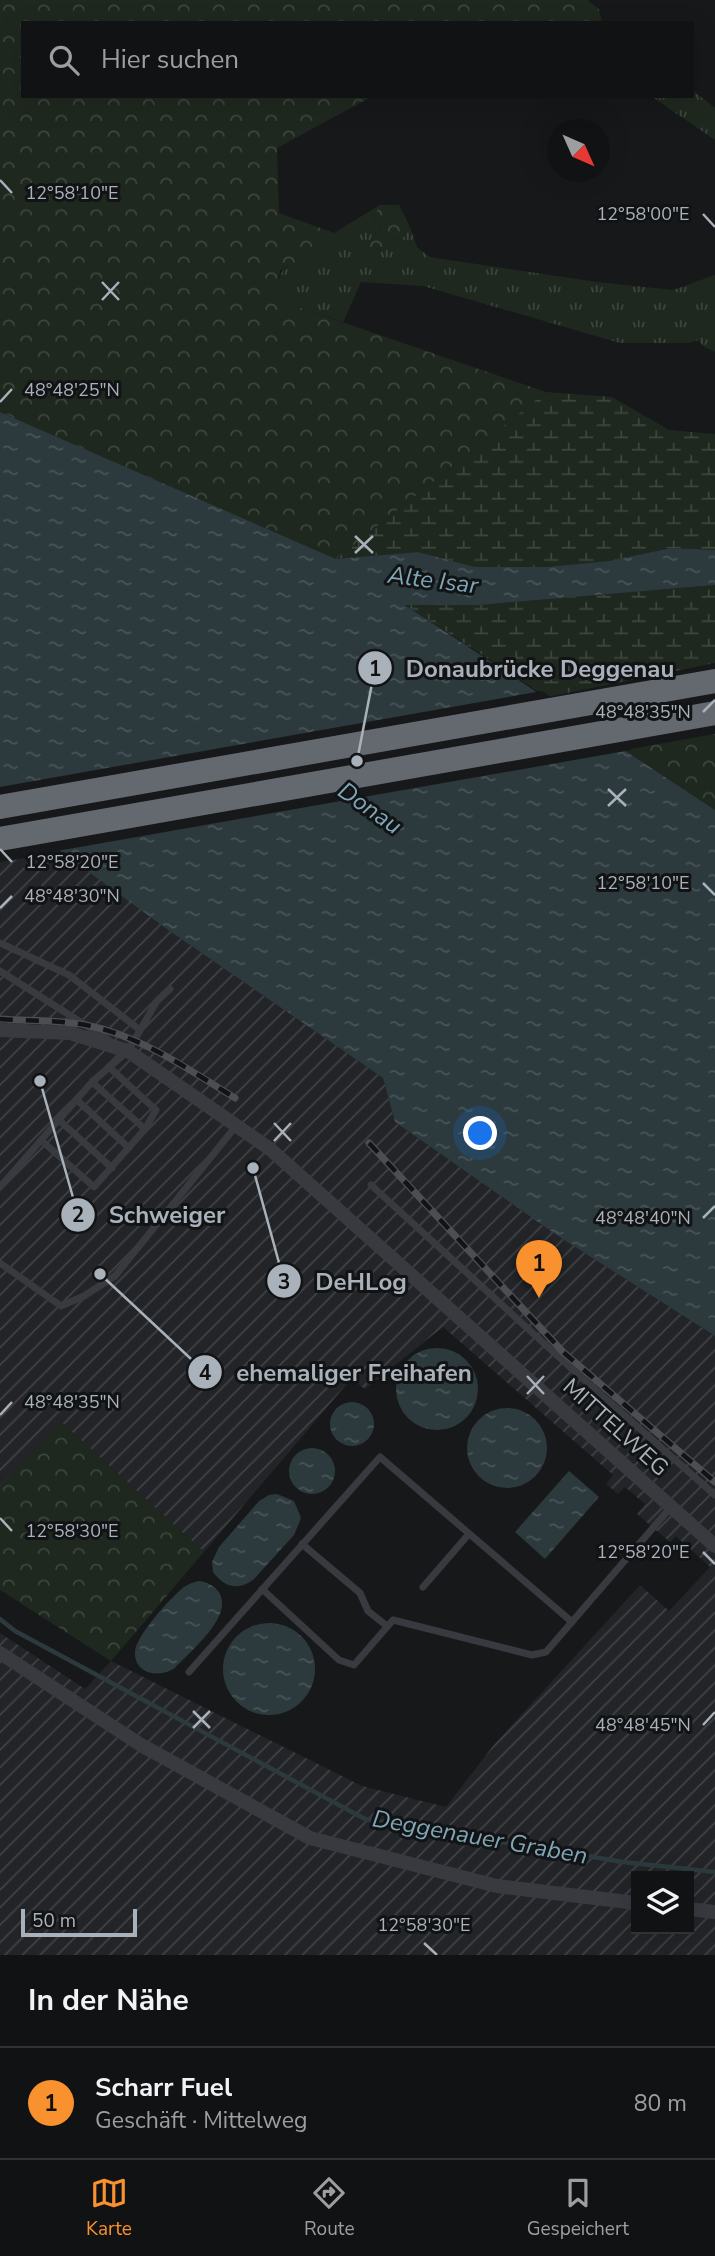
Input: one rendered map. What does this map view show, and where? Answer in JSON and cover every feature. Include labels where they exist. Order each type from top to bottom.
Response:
[{"type":"highway","points":[[0,807],[715,681]]},
{"type":"highway","points":[[0,839],[715,713]]},
{"type":"street","name":"MITTELWEG","points":[[0,1030],[70,1033],[128,1051],[270,1149],[715,1546]]},
{"type":"street","points":[[0,1653],[141,1745],[310,1838],[497,1886],[631,1902]]},
{"type":"street","points":[[694,1910],[715,1912]]},
{"type":"lane","points":[[0,943],[69,975],[140,1030]]},
{"type":"lane","points":[[0,971],[128,1051]]},
{"type":"lane","points":[[0,1187],[92,1082],[128,1051],[157,1001],[170,989]]},
{"type":"lane","points":[[41,1140],[94,1187],[112,1168],[145,1129],[156,1110],[109,1067]]},
{"type":"lane","points":[[92,1082],[145,1129]]},
{"type":"lane","points":[[77,1100],[129,1148]]},
{"type":"lane","points":[[59,1120],[112,1168]]},
{"type":"lane","points":[[0,1263],[61,1306],[84,1296],[115,1276],[237,1126]]},
{"type":"lane","points":[[371,1185],[572,1369],[715,1495]]},
{"type":"lane","points":[[189,1672],[380,1457],[572,1622]]},
{"type":"lane","points":[[262,1589],[340,1660],[354,1665],[393,1619],[532,1655],[546,1652],[671,1507]]},
{"type":"lane","points":[[423,1587],[468,1535]]},
{"type":"lane","points":[[302,1544],[360,1593],[368,1611],[387,1626]]},
{"type":"shaded area","points":[[63,852],[171,932],[383,1078],[395,1122],[558,1236],[715,1336],[715,1955],[0,1955],[0,1633],[85,1689],[111,1661],[362,1786],[446,1807],[493,1746],[640,1585],[669,1611],[710,1567],[676,1536],[670,1542],[637,1514],[645,1504],[625,1487],[618,1494],[606,1484],[613,1475],[443,1327],[365,1389],[351,1379],[204,1552],[61,1422],[0,1487],[0,862]]},
{"type":"green space","points":[[0,0],[587,0],[599,9],[602,21],[21,21],[21,98],[369,98],[277,148],[279,213],[334,233],[334,245],[280,270],[275,299],[546,392],[336,559],[0,412]]},
{"type":"green space","points":[[694,92],[715,108],[715,140],[654,98],[694,98]]},
{"type":"green space","points":[[380,205],[374,217],[381,229],[372,238],[369,248],[380,250],[388,240],[402,239],[410,227],[417,247],[429,257],[597,282],[673,290],[715,275],[715,352],[704,347],[698,340],[690,343],[620,343],[423,286],[361,282],[343,322],[272,298],[283,269],[333,245],[334,233]]},
{"type":"green space","points":[[380,205],[399,205],[410,227],[402,239],[388,240],[380,250],[368,248],[372,238],[381,229],[374,216]]},
{"type":"green space","points":[[546,392],[612,397],[669,430],[715,434],[715,550],[671,548],[609,561],[547,567],[475,567],[418,552],[336,559]]},
{"type":"green space","points":[[715,585],[715,663],[547,697],[404,604],[479,605]]},
{"type":"green space","points":[[715,734],[715,810],[625,750]]},
{"type":"green space","points":[[61,1422],[204,1552],[111,1661],[0,1590],[0,1487]]},
{"type":"water","points":[[0,412],[336,559],[418,552],[475,567],[547,567],[609,561],[671,548],[715,550],[715,585],[479,605],[405,605],[715,810],[715,1336],[558,1236],[395,1122],[383,1078],[171,932],[0,807]]},
{"type":"water","points":[[437,1348],[453,1351],[466,1360],[475,1373],[478,1389],[475,1405],[466,1418],[453,1427],[437,1430],[421,1427],[408,1418],[399,1405],[396,1389],[399,1373],[408,1360],[421,1351]]},
{"type":"water","points":[[352,1402],[361,1403],[368,1408],[373,1415],[373,1433],[368,1440],[361,1445],[352,1446],[343,1445],[336,1440],[331,1433],[330,1424],[331,1415],[336,1408],[343,1403]]},
{"type":"water","points":[[507,1408],[522,1411],[535,1420],[544,1433],[547,1448],[544,1463],[535,1476],[522,1485],[507,1488],[492,1485],[479,1476],[470,1463],[467,1448],[470,1433],[479,1420],[492,1411]]},
{"type":"water","points":[[312,1448],[328,1455],[335,1471],[328,1487],[312,1494],[296,1487],[289,1471],[296,1455]]},
{"type":"water","points":[[569,1471],[599,1497],[545,1559],[515,1532]]},
{"type":"water","points":[[277,1494],[294,1501],[301,1518],[294,1535],[253,1580],[242,1586],[226,1584],[213,1572],[212,1562],[219,1547],[259,1501]]},
{"type":"water","points":[[199,1581],[210,1584],[218,1591],[222,1601],[216,1621],[175,1668],[163,1673],[144,1670],[136,1660],[135,1652],[141,1637],[178,1592]]},
{"type":"water","points":[[269,1623],[287,1627],[301,1637],[311,1651],[315,1669],[311,1687],[301,1701],[287,1711],[269,1715],[251,1711],[237,1701],[227,1687],[223,1669],[227,1651],[237,1637],[251,1627]]},
{"type":"pier","points":[[542,691],[631,750],[57,851],[0,811],[0,787]]},
{"type":"waterway","name":"Deggenauer Graben","points":[[0,1619],[15,1631],[365,1819],[623,1862],[715,1872]]},
{"type":"railway","points":[[0,1019],[65,1022],[106,1030],[145,1045],[235,1098]]},
{"type":"railway","points":[[369,1143],[563,1352],[715,1482]]},
{"type":"place","name":"Donaubrücke Deggenau","points":[[357,761]]},
{"type":"place","name":"Schweiger","points":[[40,1081]]},
{"type":"place","name":"DeHLog","points":[[253,1168]]},
{"type":"place","name":"ehemaliger Freihafen","points":[[100,1274]]},
{"type":"place","name":"Scharr Fuel","points":[[539,1298]]},
{"type":"water label","name":"Alte Isar","points":[[433,580]]},
{"type":"water label","name":"Donau","points":[[370,808]]}]
